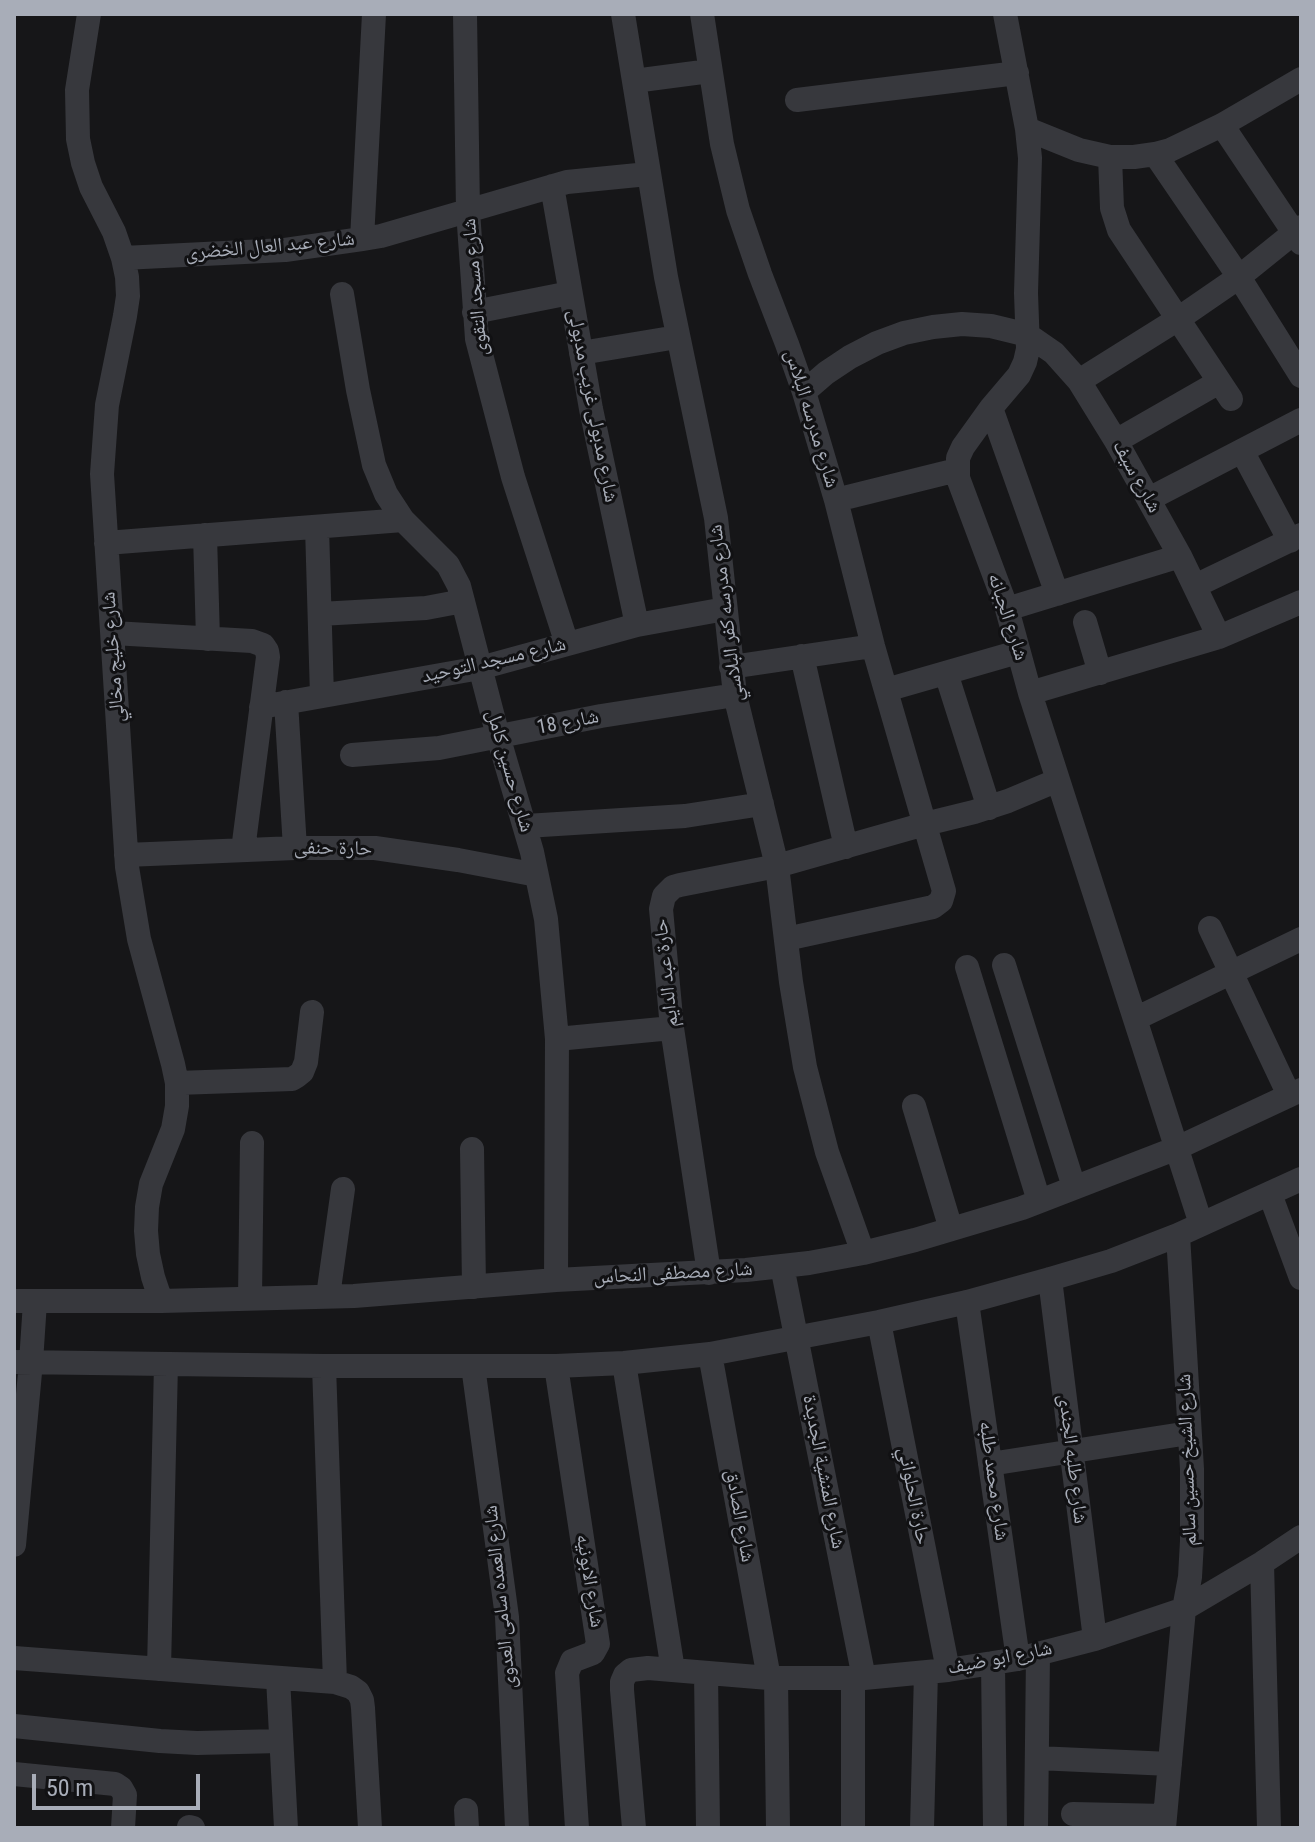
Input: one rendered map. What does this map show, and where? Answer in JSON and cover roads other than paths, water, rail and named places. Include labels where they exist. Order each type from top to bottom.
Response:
[{"type":"street","name":"شارع خليج مخالي","points":[[89,14],[77,90],[78,139],[91,187],[114,232],[123,258],[128,296],[107,405],[102,474],[126,855],[139,939],[177,1083],[173,1129],[151,1184],[147,1207],[148,1254],[161,1301]]},
{"type":"street","points":[[362,239],[374,14]]},
{"type":"street","name":"شارع مسجد التقوى","points":[[465,14],[468,211],[474,312],[481,357],[513,477],[567,644]]},
{"type":"street","name":"شارع مدرسه كفر البلاسي","points":[[623,14],[677,337],[716,518],[735,695],[777,866],[797,1025],[808,1082],[827,1152],[863,1253]]},
{"type":"street","name":"شارع مدرسه البلاس","points":[[702,14],[722,144],[738,210],[804,392],[944,891],[941,901],[933,907],[786,939]]},
{"type":"street","points":[[836,500],[957,470],[963,447],[1019,375],[1028,349],[1026,293],[1031,190],[1027,129],[1005,14]]},
{"type":"street","points":[[634,81],[710,71]]},
{"type":"street","points":[[797,100],[1017,73]]},
{"type":"street","points":[[1027,129],[1079,150],[1110,157],[1155,154],[1170,150],[1297,89]]},
{"type":"street","points":[[1079,381],[1178,319],[1299,235],[1222,125]]},
{"type":"street","points":[[1155,154],[1239,277],[1301,376]]},
{"type":"street","points":[[1110,157],[1112,208],[1119,230],[1225,391],[1116,441]]},
{"type":"street","name":"شارع عبد العال الخضرى","points":[[123,258],[285,250],[362,239],[552,186],[648,174]]},
{"type":"street","name":"شارع مدبولى غريب مدبولى","points":[[552,186],[602,465],[637,625]]},
{"type":"street","points":[[474,312],[570,293]]},
{"type":"street","name":"شارع حسين كامل","points":[[342,294],[374,465],[386,494],[403,520],[448,565],[459,586],[537,875],[546,919],[557,1039],[556,1280]]},
{"type":"street","points":[[804,392],[850,357],[904,333],[962,324],[991,326],[1028,335]]},
{"type":"street","name":"شارع سيف","points":[[1028,335],[1054,353],[1079,381],[1149,499],[1219,637]]},
{"type":"street","points":[[581,353],[677,337]]},
{"type":"street","points":[[991,408],[1057,594]]},
{"type":"street","points":[[1149,499],[1301,420]]},
{"type":"street","points":[[1195,586],[1296,538],[1242,451]]},
{"type":"street","name":"شارع الجبانه","points":[[957,470],[1007,609],[1030,693],[1201,1224]]},
{"type":"street","points":[[106,543],[403,520]]},
{"type":"street","points":[[317,527],[322,696]]},
{"type":"street","points":[[205,535],[208,639]]},
{"type":"street","points":[[1007,609],[1180,556]]},
{"type":"street","points":[[320,614],[426,608],[463,601]]},
{"type":"street","points":[[1030,693],[1219,637],[1301,602]]},
{"type":"street","name":"شارع مسجد التوحيد","points":[[261,707],[480,668],[637,625],[725,609]]},
{"type":"street","points":[[1085,622],[1100,673]]},
{"type":"street","points":[[113,633],[252,641],[263,645],[268,657],[243,850]]},
{"type":"street","points":[[731,667],[873,646]]},
{"type":"street","points":[[886,690],[1018,652]]},
{"type":"street","points":[[802,656],[846,847]]},
{"type":"street","points":[[946,673],[989,808]]},
{"type":"street","name":"شارع 18","points":[[352,755],[439,748],[648,708],[735,695]]},
{"type":"street","points":[[286,702],[295,848]]},
{"type":"street","name":"حارة عبد الدايم","points":[[709,1273],[672,1028],[661,909],[664,896],[680,885],[777,866],[989,808],[1058,780]]},
{"type":"street","points":[[526,826],[685,816],[762,804]]},
{"type":"street","name":"حارة حنفى","points":[[126,855],[375,848],[537,875]]},
{"type":"street","points":[[1210,928],[1295,1092]]},
{"type":"street","points":[[1135,1019],[1301,939]]},
{"type":"street","points":[[1004,965],[1074,1187]]},
{"type":"street","points":[[967,967],[1039,1201]]},
{"type":"street","points":[[177,1083],[292,1079],[302,1072],[306,1062],[312,1012]]},
{"type":"street","points":[[557,1039],[672,1028]]},
{"type":"street","name":"شارع مصطفى النحاس","points":[[24,1301],[328,1296],[709,1273],[782,1266],[863,1253],[1039,1201],[1177,1148],[1295,1092]]},
{"type":"street","points":[[914,1106],[951,1229]]},
{"type":"street","points":[[250,1298],[252,1143]]},
{"type":"street","points":[[472,1149],[474,1287]]},
{"type":"street","points":[[23,1362],[556,1366],[710,1354],[967,1302],[1111,1261],[1178,1235],[1301,1179]]},
{"type":"street","points":[[328,1296],[343,1189]]},
{"type":"street","points":[[1270,1194],[1301,1278]]},
{"type":"street","name":"شارع الشيخ حسين سالم","points":[[1165,1822],[1184,1609],[1190,1577],[1192,1529],[1178,1235]]},
{"type":"street","name":"شارع المنشية الجديدة","points":[[782,1266],[858,1678],[853,1828]]},
{"type":"street","name":"شارع طلبه الجندى","points":[[1050,1279],[1095,1639]]},
{"type":"street","points":[[14,1545],[24,1301]]},
{"type":"street","name":"شارع محمد طلبه","points":[[967,1302],[990,1464],[1028,1656],[1037,1758],[1036,1828]]},
{"type":"street","name":"حارة الحلواني","points":[[879,1322],[937,1671],[922,1828]]},
{"type":"street","name":"شارع الصادق","points":[[710,1354],[773,1678],[778,1828]]},
{"type":"street","points":[[624,1363],[673,1670]]},
{"type":"street","points":[[159,1669],[166,1364]]},
{"type":"street","points":[[324,1366],[335,1682]]},
{"type":"street","name":"شارع العمده سامى العدوى","points":[[473,1366],[507,1617],[517,1828]]},
{"type":"street","name":"شارع الابونيه","points":[[556,1366],[598,1644],[593,1653],[572,1661],[567,1673],[577,1828]]},
{"type":"street","points":[[990,1464],[1189,1433]]},
{"type":"street","name":"شارع ابو ضيف","points":[[634,1828],[622,1682],[631,1670],[639,1668],[773,1678],[858,1678],[993,1663],[1095,1639],[1184,1609],[1301,1537]]},
{"type":"street","points":[[1262,1563],[1269,1828]]},
{"type":"street","points":[[14,1658],[335,1682],[351,1687],[362,1700],[370,1828]]},
{"type":"street","points":[[993,1663],[995,1828]]},
{"type":"street","points":[[706,1673],[708,1828]]},
{"type":"street","points":[[278,1678],[286,1828]]},
{"type":"street","points":[[14,1726],[160,1741],[280,1741]]},
{"type":"street","points":[[1037,1758],[1170,1764]]},
{"type":"street","points":[[14,1774],[115,1784],[125,1795],[123,1828]]},
{"type":"street","points":[[1073,1814],[1165,1822]]}]
